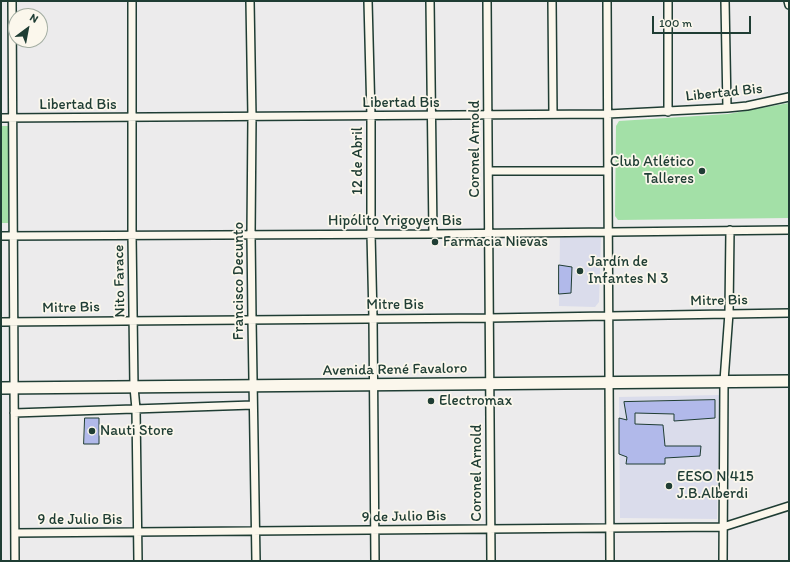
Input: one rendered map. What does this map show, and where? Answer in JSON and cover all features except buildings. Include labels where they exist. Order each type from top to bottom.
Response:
[{"type":"main road","name":"Avenida René Favaloro","points":[[1,388],[789,380]]},
{"type":"street","points":[[12,1],[15,322],[15,561]]},
{"type":"street","name":"Nito Farace","points":[[132,1],[132,235],[138,561]]},
{"type":"street","name":"Francisco Decunto","points":[[250,1],[252,117],[251,234],[256,561]]},
{"type":"street","name":"12 de Abril","points":[[368,1],[371,116],[375,561]]},
{"type":"street","points":[[430,1],[433,234]]},
{"type":"street","name":"Coronel Arnold","points":[[487,1],[490,561]]},
{"type":"street","points":[[552,1],[553,114]]},
{"type":"street","points":[[607,1],[610,561]]},
{"type":"street","points":[[668,1],[668,112]]},
{"type":"street","points":[[725,1],[727,108]]},
{"type":"street","points":[[788,1],[789,5]]},
{"type":"street","name":"Libertad Bis","points":[[1,118],[608,114],[727,108],[747,106],[789,97]]},
{"type":"street","points":[[489,171],[608,171]]},
{"type":"street","points":[[723,561],[724,381],[729,313],[730,230]]},
{"type":"street","name":"Hipólito Yrigoyen Bis","points":[[1,236],[433,234],[789,230]]},
{"type":"street","name":"Mitre Bis","points":[[1,322],[489,318],[789,313]]},
{"type":"street","points":[[14,413],[253,405]]},
{"type":"street","name":"9 de Julio Bis","points":[[15,533],[724,527],[789,506]]},
{"type":"shaded area","name":"Jardín de Infantes N 3","points":[[601,236],[599,302],[595,307],[559,306],[560,237]]},
{"type":"shaded area","name":"EESO N 415 J.B.Alberdi","points":[[720,395],[717,519],[620,518],[619,397]]},
{"type":"green space","name":"Club Atlético Talleres","points":[[789,103],[789,218],[618,220],[615,216],[616,126],[619,121],[728,114]]},
{"type":"green space","points":[[1,126],[8,126],[8,223],[1,223]]},
{"type":"place","name":"Club Atlético Talleres","points":[[702,171]]},
{"type":"place","name":"Farmacia Nievas","points":[[435,242]]},
{"type":"place","name":"Jardín de Infantes N 3","points":[[580,271]]},
{"type":"place","name":"Electromax","points":[[431,401]]},
{"type":"place","name":"Nauti Store","points":[[92,431]]},
{"type":"place","name":"EESO N 415 J.B.Alberdi","points":[[669,486]]}]
